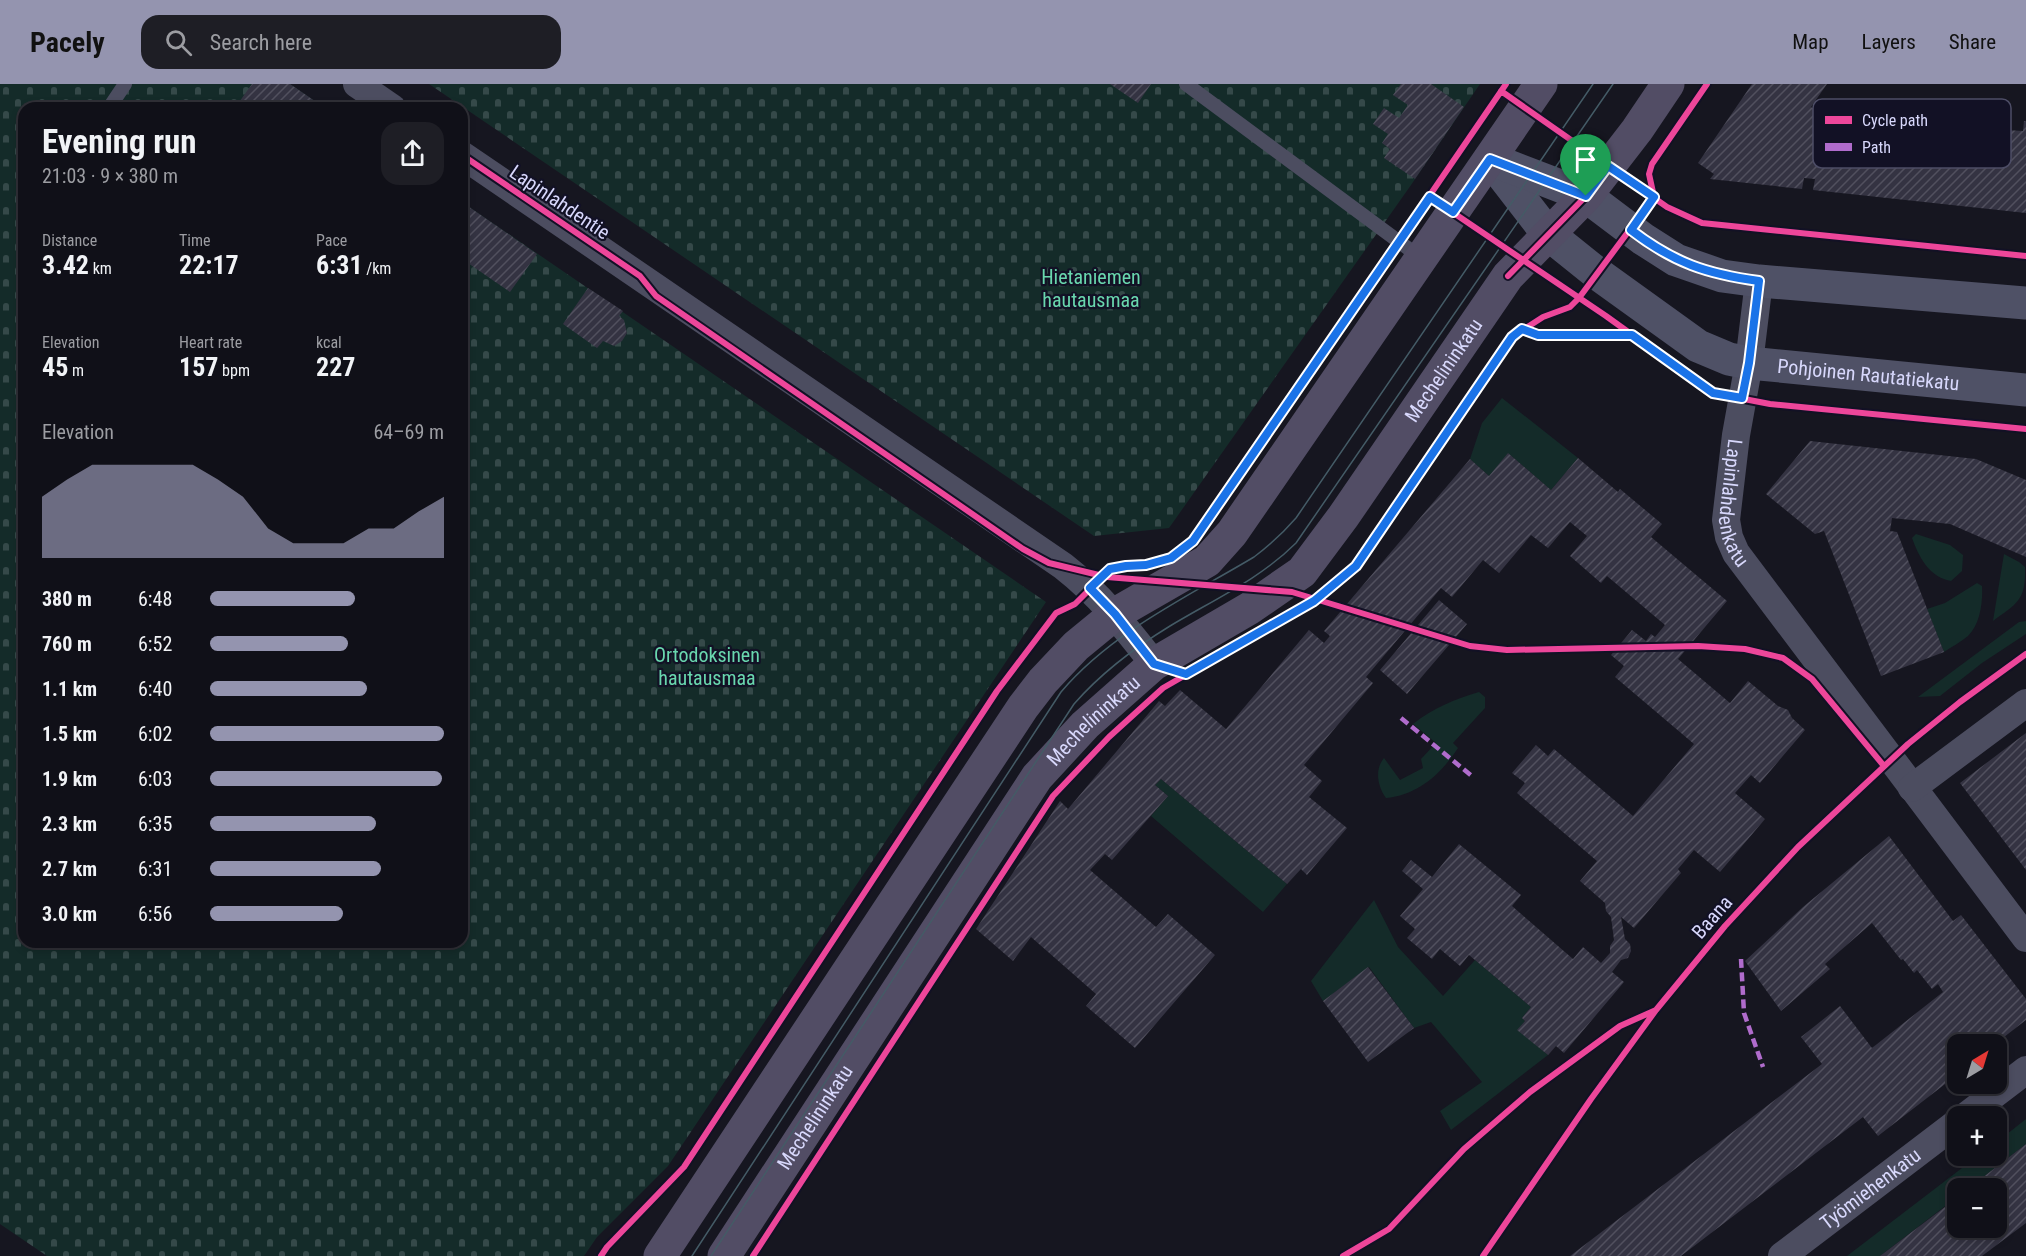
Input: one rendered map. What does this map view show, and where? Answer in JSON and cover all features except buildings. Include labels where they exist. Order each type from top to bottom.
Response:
[{"type":"main road","points":[[660,1256],[1023,707],[1043,681],[1076,646],[1115,614],[1207,561],[1232,533],[1541,84]]},
{"type":"main road","name":"Mechelininkatu","points":[[724,1256],[1037,777],[1085,725],[1154,664],[1250,608],[1302,572],[1343,517],[1503,284],[1586,196],[1637,130],[1668,84]]},
{"type":"main road","points":[[1490,159],[1586,196],[1643,239],[1676,260],[1722,276],[2026,303]]},
{"type":"main road","name":"Pohjoinen Rautatiekatu","points":[[1490,159],[1548,234],[1620,292],[1698,346],[1729,359],[1749,363],[2026,390]]},
{"type":"street","points":[[357,84],[383,102]]},
{"type":"street","name":"Lapinlahdentie","points":[[468,159],[1064,566],[1115,614],[1154,664]]},
{"type":"street","name":"Lapinlahdenkatu","points":[[1759,281],[1726,520],[1729,537],[1736,553],[1754,578],[2026,938]]},
{"type":"street","points":[[1908,784],[2026,703]]},
{"type":"street","points":[[1979,1106],[2026,1070]]},
{"type":"street","name":"Työmiehenkatu","points":[[1782,1256],[1947,1130]]},
{"type":"lane","points":[[113,102],[125,84]]},
{"type":"lane","points":[[1185,84],[1421,258]]},
{"type":"green space","name":"Ortodoksinen hautausmaa","points":[[0,84],[290,84],[316,102],[18,102],[18,948],[468,948],[468,206],[1046,602],[668,1166],[597,1237],[584,1256],[47,1256],[0,1224]]},
{"type":"green space","name":"Hietaniemen hautausmaa","points":[[429,84],[1480,84],[1169,528],[1094,536],[468,111],[468,102],[455,102]]},
{"type":"green space","points":[[1502,398],[1578,458],[1551,490],[1509,454],[1489,476],[1470,459],[1482,423]]},
{"type":"green space","points":[[1916,534],[1950,545],[1963,555],[1962,571],[1951,581],[1931,571],[1922,559],[1912,538]]},
{"type":"green space","points":[[2004,554],[2025,567],[2024,587],[2019,600],[1993,621]]},
{"type":"green space","points":[[1977,583],[1982,586],[1982,592],[1980,613],[1975,626],[1968,636],[1944,652],[1927,609],[1945,603]]},
{"type":"green space","points":[[2026,621],[2026,634],[1982,663],[1940,696],[1918,697],[2019,622]]},
{"type":"green space","points":[[1479,692],[1485,697],[1485,708],[1453,743],[1458,748],[1444,766],[1428,782],[1418,788],[1386,798],[1378,778],[1379,768],[1384,758],[1400,780],[1423,768],[1421,759],[1436,743],[1413,724],[1444,705]]},
{"type":"green space","points":[[1161,779],[1287,884],[1263,912],[1151,816],[1168,796],[1155,785]]},
{"type":"green space","points":[[1374,900],[1398,947],[1443,996],[1475,960],[1531,1007],[1522,1018],[1525,1021],[1518,1030],[1548,1055],[1451,1130],[1440,1111],[1482,1082],[1431,1022],[1414,1028],[1369,967],[1323,1001],[1311,981]]},
{"type":"green space","points":[[2026,1119],[2026,1144],[2007,1159],[2007,1134]]},
{"type":"green space","points":[[1965,1166],[1998,1166],[1982,1178],[1949,1178]]},
{"type":"green space","points":[[1947,1179],[1947,1205],[1880,1256],[1847,1256]]},
{"type":"tram line","points":[[692,1256],[1061,692],[1103,651],[1127,633],[1254,557],[1296,518],[1593,84]]},
{"type":"tram line","points":[[711,1256],[1074,704],[1096,681],[1131,652],[1170,626],[1252,578],[1296,543],[1613,84]]},
{"type":"marked path","points":[[1401,718],[1473,777]]},
{"type":"marked path","points":[[1741,959],[1744,1013],[1763,1067]]},
{"type":"cycle path","points":[[601,1256],[684,1167],[997,691],[1056,613],[1075,604],[1110,569],[1126,565],[1146,565],[1171,558],[1193,541],[1506,84]]},
{"type":"cycle path","points":[[1654,197],[1649,174],[1652,164],[1707,84]]},
{"type":"cycle path","points":[[1501,91],[1667,207],[1702,223],[2026,256]]},
{"type":"cycle path","points":[[468,159],[640,276],[656,296],[1023,549],[1049,563],[1107,577],[1292,592],[1470,646],[1507,650],[1698,646],[1745,649],[1783,658],[1812,679],[1884,766]]},
{"type":"cycle path","points":[[1508,276],[1586,196]]},
{"type":"cycle path","points":[[1430,197],[1606,316],[1713,393],[1770,404],[2026,429]]},
{"type":"cycle path","points":[[753,1256],[1053,796],[1109,737],[1163,688],[1314,601],[1356,566],[1512,337],[1543,317],[1570,307],[1654,197]]},
{"type":"cycle path","points":[[1522,329],[1538,335],[1632,335]]},
{"type":"cycle path","points":[[1091,588],[1115,614],[1154,664],[1186,674]]},
{"type":"cycle path","name":"Baana","points":[[1483,1256],[1591,1099],[1656,1010],[1725,926],[1798,847],[1908,744],[1960,702],[2026,654]]},
{"type":"cycle path","points":[[1343,1256],[1389,1229],[1464,1149],[1530,1092],[1620,1026],[1656,1010]]},
{"type":"route","points":[[1490,159],[1586,196],[1608,166],[1654,197],[1631,230],[1676,260],[1722,276],[1759,281],[1749,363],[1742,398],[1713,393],[1632,335],[1538,335],[1522,329],[1512,337],[1356,566],[1314,601],[1186,674],[1154,664],[1115,614],[1090,588],[1110,569],[1146,565],[1171,558],[1193,541],[1430,197],[1453,212],[1490,159]]}]
